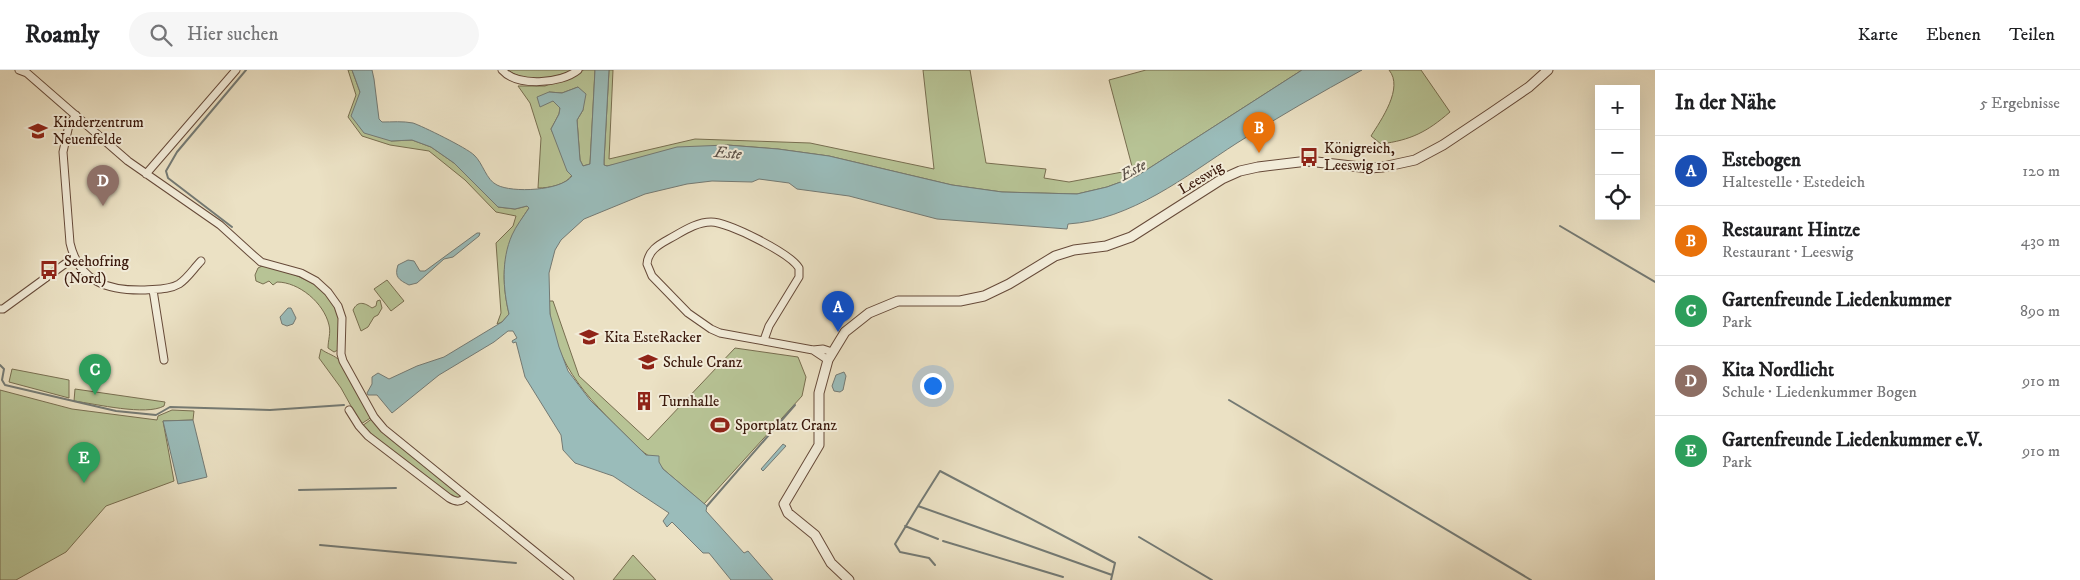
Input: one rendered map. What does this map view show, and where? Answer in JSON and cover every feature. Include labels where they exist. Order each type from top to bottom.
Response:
[{"type":"street","points":[[19,70],[27,73],[146,174],[220,225],[261,262],[301,273],[316,281],[328,292],[338,306],[342,318],[341,354],[374,417],[384,428],[570,580]]},
{"type":"street","points":[[146,174],[236,70]]},
{"type":"street","points":[[502,70],[512,78],[528,82],[565,77],[578,70]]},
{"type":"street","name":"Leeswig","points":[[849,580],[831,563],[815,535],[788,513],[784,504],[820,445],[819,392],[828,360],[844,334],[858,320],[891,303],[907,300],[960,301],[984,296],[1009,284],[1055,256],[1074,250],[1106,246],[1131,237],[1222,179],[1240,171],[1308,161],[1369,168],[1397,165],[1415,160],[1491,113],[1548,70]]},
{"type":"street","points":[[76,115],[69,126],[63,152],[70,243],[73,258],[83,270],[101,284],[117,289],[153,290],[171,288],[180,283],[200,261]]},
{"type":"street","points":[[764,340],[769,326],[799,277],[798,268],[790,258],[732,227],[712,222],[695,225],[683,231],[650,253],[647,264],[652,276],[693,318],[720,333],[832,352]]},
{"type":"street","points":[[0,309],[3,309],[73,258]]},
{"type":"street","points":[[153,290],[164,360]]},
{"type":"street","points":[[813,350],[828,360]]},
{"type":"street","points":[[349,410],[368,436],[449,498],[456,502],[463,500],[466,496]]},
{"type":"green space","points":[[348,70],[352,70],[360,92],[391,141],[412,140],[431,147],[454,163],[498,207],[515,209],[527,206],[529,208],[514,234],[506,258],[504,284],[509,314],[502,322],[497,324],[501,313],[496,243],[513,226],[516,216],[496,212],[465,180],[429,151],[390,145],[362,136],[348,117],[356,95]]},
{"type":"green space","points":[[508,70],[574,70],[549,77],[532,78],[523,77]]},
{"type":"green space","points":[[584,70],[595,70],[590,164],[583,166],[580,160],[577,120],[583,110],[578,87],[562,93],[549,92],[553,101],[560,108],[551,129],[572,175],[562,184],[538,188],[541,138],[530,103],[518,86],[545,86]]},
{"type":"green space","points":[[609,70],[613,70],[609,159],[695,139],[810,143],[934,169],[923,70],[970,70],[986,163],[1046,169],[1044,178],[1069,182],[1133,170],[1109,80],[1146,70],[1302,70],[1137,176],[1107,187],[1077,194],[1002,192],[952,185],[829,156],[727,145],[607,166],[604,165],[604,161]]},
{"type":"green space","points":[[1389,70],[1421,70],[1450,112],[1434,125],[1418,134],[1381,144],[1371,136],[1393,95],[1393,77]]},
{"type":"green space","points":[[264,265],[288,272],[312,283],[331,299],[337,309],[339,322],[338,350],[334,352],[328,348],[330,328],[322,309],[309,295],[285,283],[277,282],[273,285],[269,281],[263,284],[256,281],[255,275],[258,268]]},
{"type":"green space","points":[[387,280],[404,301],[391,311],[374,289]]},
{"type":"green space","points":[[380,300],[382,308],[378,315],[374,317],[368,327],[361,331],[353,310],[362,303],[372,308]]},
{"type":"green space","name":"Sportplatz Cranz","points":[[549,301],[553,301],[579,376],[648,440],[735,348],[798,357],[806,377],[802,396],[704,504],[641,450],[606,416],[578,383],[558,346],[552,324]]},
{"type":"green space","points":[[321,349],[340,361],[372,417],[361,424],[341,388],[319,358]]},
{"type":"green space","points":[[12,369],[69,380],[69,398],[9,382]]},
{"type":"green space","points":[[75,389],[165,402],[164,406],[145,410],[107,407],[74,401]]},
{"type":"green space","points":[[0,390],[72,409],[157,420],[158,416],[172,410],[194,411],[193,420],[163,421],[174,481],[106,506],[66,552],[16,580],[0,580]]},
{"type":"green space","points":[[373,418],[462,496],[459,498],[451,497],[376,439],[362,426]]},
{"type":"green space","points":[[633,555],[656,580],[613,580]]},
{"type":"water","name":"Este","points":[[352,70],[372,70],[379,119],[382,122],[413,123],[454,143],[474,155],[493,183],[504,188],[524,190],[547,188],[558,185],[572,176],[567,171],[551,129],[560,108],[553,101],[540,107],[537,97],[549,92],[562,93],[578,87],[586,94],[583,110],[577,120],[580,160],[583,166],[590,164],[595,70],[609,70],[604,161],[604,165],[607,166],[677,147],[727,145],[829,156],[952,185],[1002,192],[1077,194],[1107,187],[1137,176],[1302,70],[1362,70],[1268,124],[1157,194],[1114,214],[1091,221],[1068,224],[1067,229],[937,219],[849,196],[797,189],[789,183],[759,179],[752,182],[712,181],[687,184],[645,194],[584,219],[561,240],[555,250],[549,273],[550,314],[568,371],[590,400],[646,455],[659,456],[659,462],[663,469],[707,506],[706,511],[744,553],[748,551],[773,580],[731,580],[709,553],[703,553],[672,522],[667,527],[663,521],[669,513],[613,476],[575,463],[563,450],[561,435],[525,377],[516,342],[513,343],[512,341],[517,338],[513,331],[508,331],[494,342],[439,375],[392,413],[377,395],[368,395],[367,393],[372,384],[372,377],[378,373],[389,379],[417,366],[444,357],[502,322],[509,314],[504,285],[506,254],[514,232],[529,208],[527,206],[515,209],[498,207],[454,163],[431,147],[412,140],[391,141],[364,133],[351,116],[360,92]]},
{"type":"water","points":[[477,233],[480,233],[479,236],[453,257],[444,259],[417,283],[409,285],[398,278],[398,265],[408,260],[414,261],[420,271],[425,271]]},
{"type":"water","points":[[288,308],[291,308],[296,318],[293,324],[287,326],[282,324],[280,317]]},
{"type":"water","points":[[844,372],[846,376],[843,390],[840,392],[834,391],[832,386],[836,375]]},
{"type":"water","points":[[193,420],[207,477],[178,484],[163,421]]},
{"type":"water","points":[[783,444],[786,446],[763,471],[761,469]]},
{"type":"waterway","points":[[232,227],[168,178],[166,171],[177,152],[246,70]]},
{"type":"waterway","points":[[1560,226],[1655,282]]},
{"type":"waterway","points":[[0,365],[4,369],[2,380],[5,385],[116,411],[156,415],[170,407],[270,410],[344,405]]},
{"type":"waterway","points":[[1229,400],[1531,580]]},
{"type":"waterway","points":[[707,506],[795,405]]},
{"type":"waterway","points":[[918,506],[940,471],[1115,563],[1111,580]]},
{"type":"waterway","points":[[299,490],[396,488]]},
{"type":"waterway","points":[[935,565],[929,558],[900,552],[895,544],[918,506],[1112,575]]},
{"type":"waterway","points":[[905,526],[938,539]]},
{"type":"waterway","points":[[1139,537],[1212,580]]},
{"type":"waterway","points":[[943,541],[1063,577]]},
{"type":"waterway","points":[[320,545],[516,563]]},
{"type":"place","name":"Kinderzentrum Neuenfelde","points":[[38,131]]},
{"type":"place","name":"Restaurant Hintze","points":[[1259,153]]},
{"type":"place","name":"Königreich, Leeswig 101","points":[[1309,157]]},
{"type":"place","name":"Kita Nordlicht","points":[[103,206]]},
{"type":"place","name":"Seehofring (Nord)","points":[[49,270]]},
{"type":"place","name":"Estebogen","points":[[838,332]]},
{"type":"place","name":"Kita EsteRacker","points":[[589,337]]},
{"type":"place","name":"Schule Cranz","points":[[648,362]]},
{"type":"place","name":"Gartenfreunde Liedenkummer","points":[[95,395]]},
{"type":"place","name":"Turnhalle","points":[[644,401]]},
{"type":"place","name":"Sportplatz Cranz","points":[[720,425]]},
{"type":"place","name":"Gartenfreunde Liedenkummer e.V.","points":[[84,483]]}]
